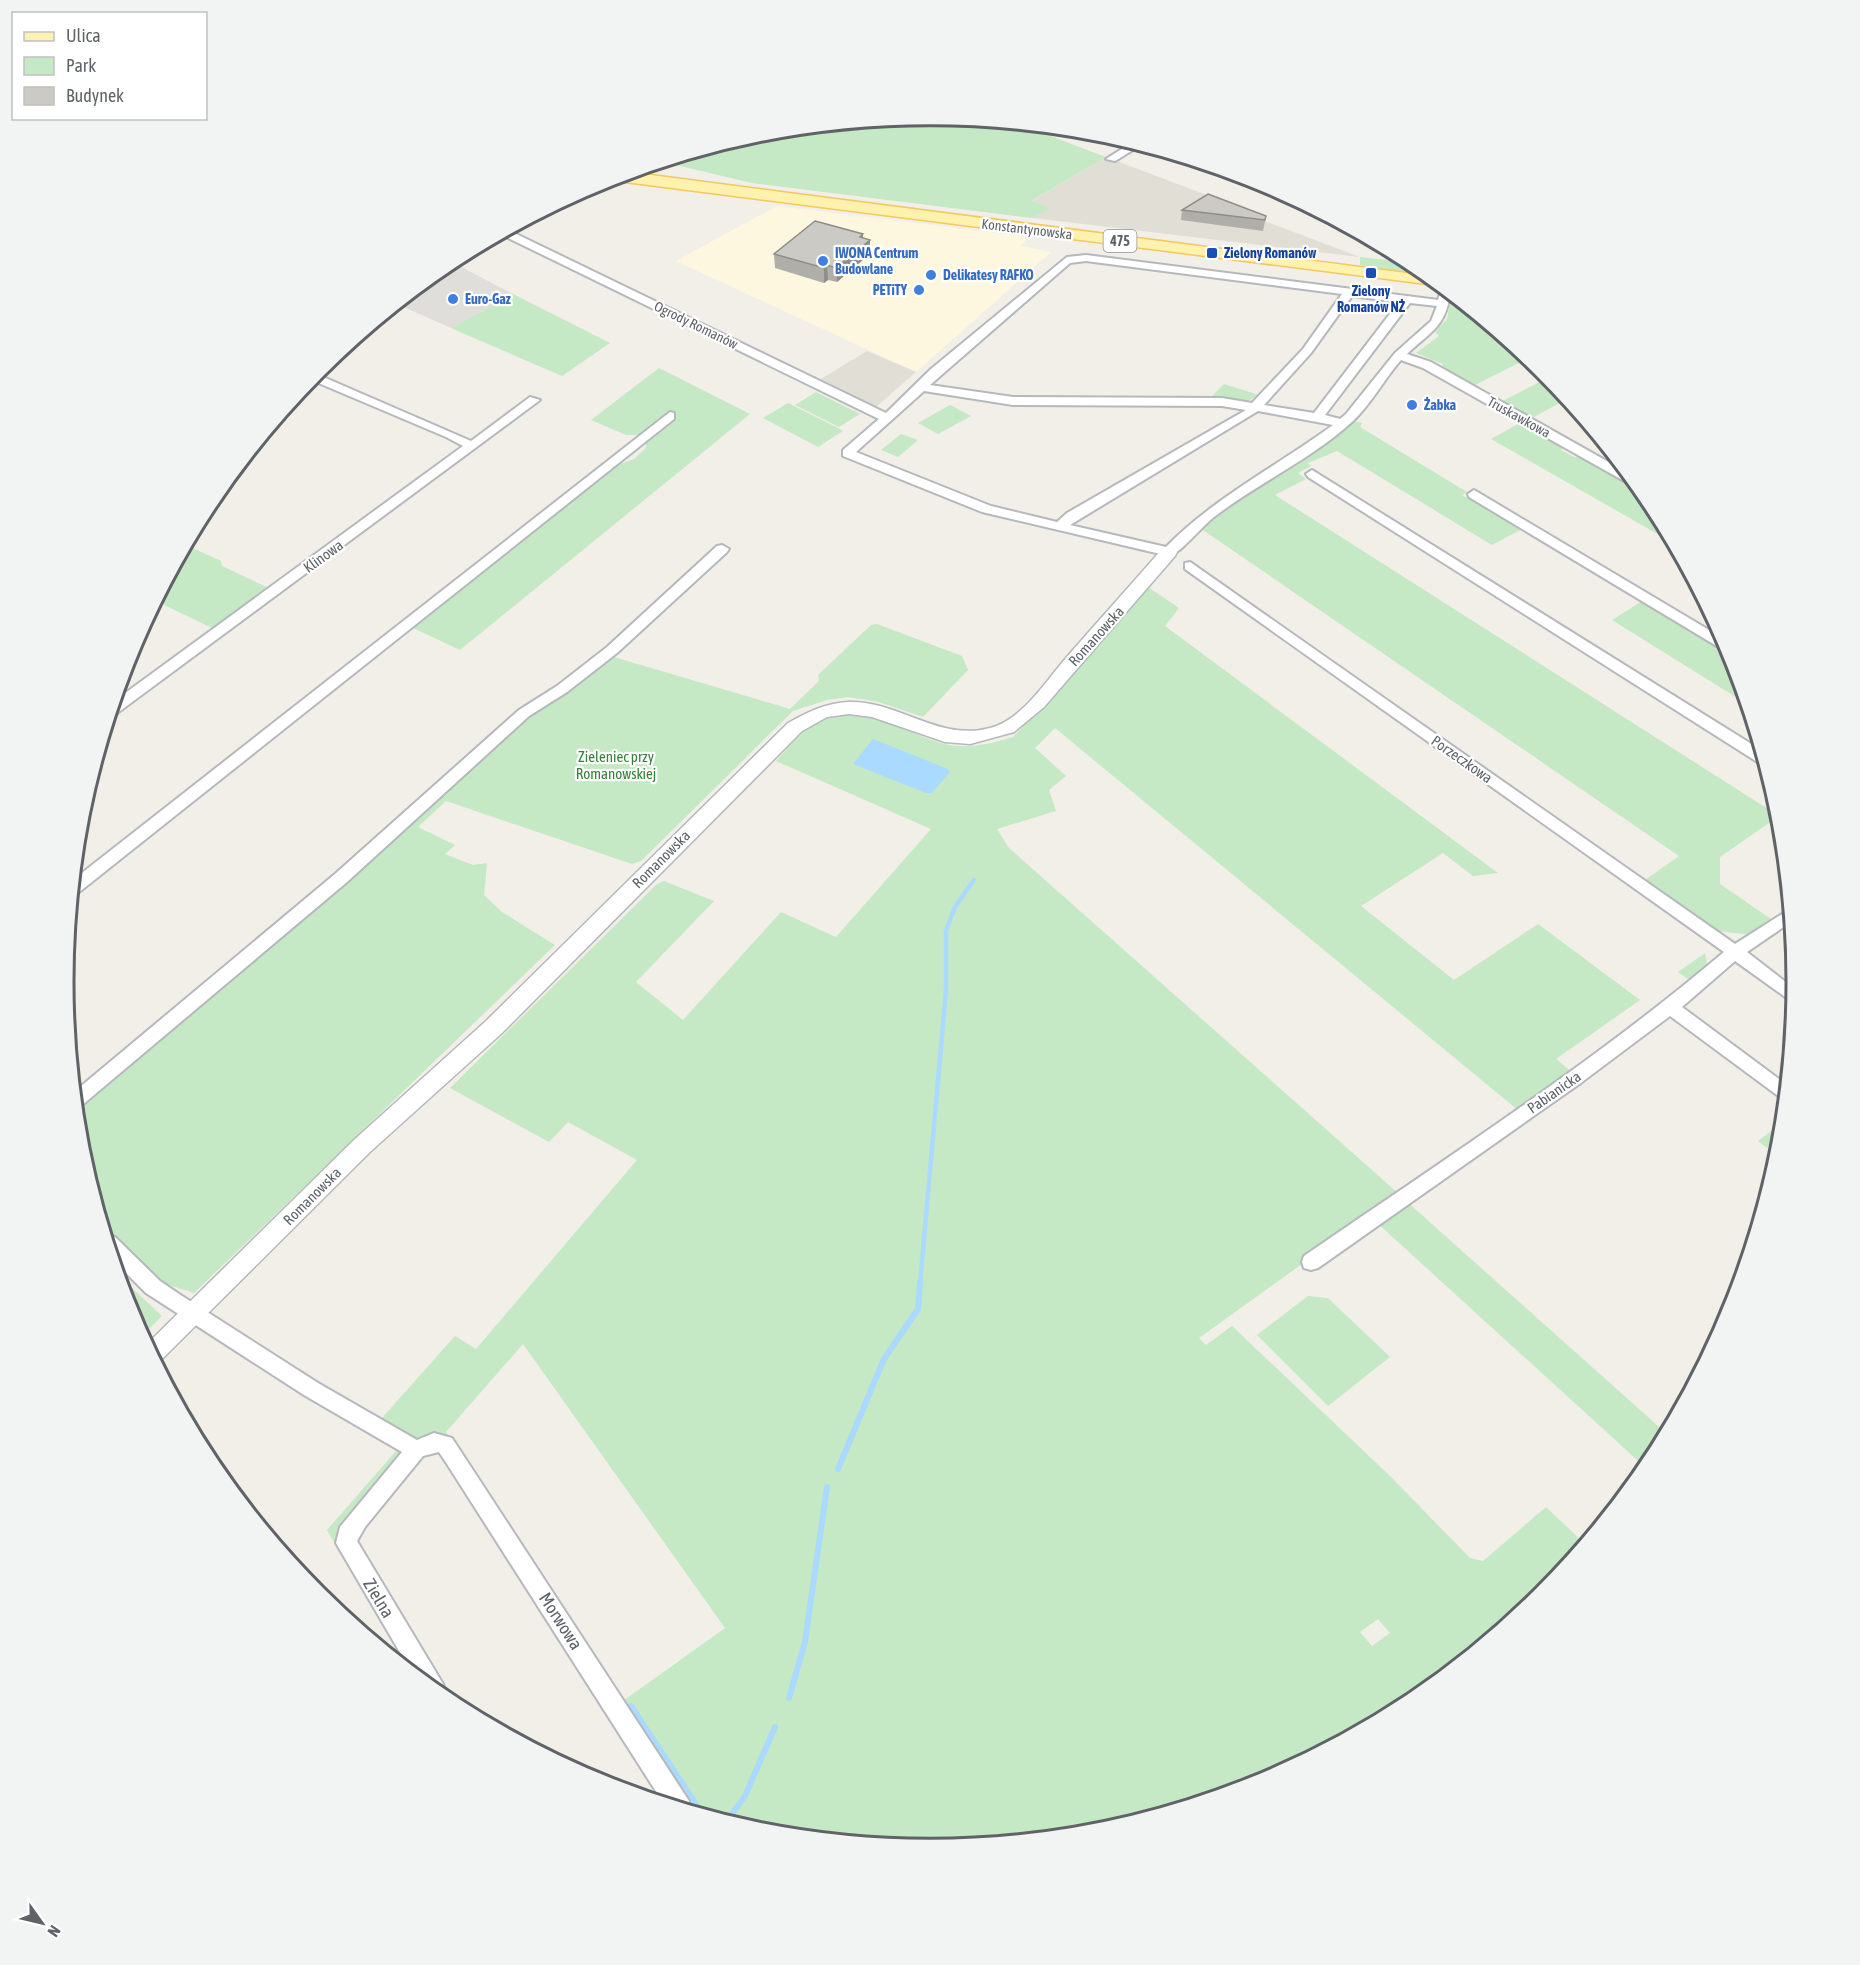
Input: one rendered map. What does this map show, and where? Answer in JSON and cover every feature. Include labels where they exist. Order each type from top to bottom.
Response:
[{"type":"main road","name":"Konstantynowska","points":[[635,178],[1419,280]]},
{"type":"street","points":[[1111,159],[1128,149]]},
{"type":"street","name":"Ogrody Romanów","points":[[512,236],[888,418]]},
{"type":"street","points":[[1169,552],[987,508],[847,453],[923,387],[935,372],[1059,264],[1067,260],[1086,258],[1444,303]]},
{"type":"street","points":[[1060,526],[1072,516],[1249,414],[1307,351],[1350,291]]},
{"type":"street","name":"Romanowska","points":[[157,1350],[362,1146],[494,1027],[791,730],[817,713],[847,707],[871,710],[954,737],[980,737],[1003,730],[1038,701],[1169,552],[1206,517],[1342,423],[1399,355],[1438,323],[1444,298]]},
{"type":"street","points":[[1317,417],[1368,354],[1403,306],[1405,299]]},
{"type":"street","name":"Truskawkowa","points":[[1399,355],[1427,365],[1618,473]]},
{"type":"street","points":[[321,380],[450,434],[471,446]]},
{"type":"street","points":[[923,387],[1013,401],[1222,402],[1342,423]]},
{"type":"street","name":"Klinowa","points":[[120,704],[534,400]]},
{"type":"street","points":[[80,882],[670,416]]},
{"type":"street","points":[[1312,474],[1755,753]]},
{"type":"street","points":[[1474,494],[1713,638]]},
{"type":"street","points":[[81,1096],[341,878],[524,713],[562,689],[612,650],[722,549]]},
{"type":"street","name":"Porzeczkowa","points":[[1190,566],[1786,990]]},
{"type":"street","name":"Pabianicka","points":[[1311,1262],[1576,1077],[1670,1007],[1735,952],[1784,919]]},
{"type":"street","points":[[1670,1007],[1780,1089]]},
{"type":"street","points":[[118,1253],[153,1287],[195,1313]]},
{"type":"street","name":"Morwowa","points":[[195,1313],[311,1389],[425,1446],[445,1444],[675,1800]]},
{"type":"street","name":"Zielna","points":[[423,1673],[346,1543],[347,1534],[425,1446]]},
{"type":"shaded area","points":[[1106,157],[1260,215],[1257,218],[1360,257],[1033,218],[1049,208],[1030,202]]},
{"type":"shaded area","points":[[777,206],[1029,237],[1021,246],[1051,252],[916,372],[676,261]]},
{"type":"shaded area","name":"Euro-Gaz","points":[[460,266],[513,294],[451,328],[404,307]]},
{"type":"shaded area","points":[[867,351],[916,372],[876,407],[821,379]]},
{"type":"green space","points":[[930,126],[1043,133],[1106,157],[1031,201],[1050,208],[1033,218],[752,183],[675,165],[763,142],[818,133]]},
{"type":"green space","points":[[1360,257],[1390,260],[1411,274],[1360,265]]},
{"type":"green space","points":[[513,294],[610,343],[562,376],[451,328]]},
{"type":"green space","points":[[1450,302],[1523,365],[1519,363],[1475,385],[1442,367],[1443,364],[1416,353],[1439,336],[1435,332],[1447,319]]},
{"type":"green space","points":[[659,368],[750,414],[460,650],[409,626],[618,465],[634,459],[646,448],[646,441],[637,435],[626,435],[591,420]]},
{"type":"green space","points":[[1540,382],[1560,403],[1532,418],[1503,401]]},
{"type":"green space","points":[[1224,384],[1259,395],[1248,401],[1214,398],[1212,396]]},
{"type":"green space","points":[[816,392],[860,414],[839,427],[795,405]]},
{"type":"green space","points":[[788,403],[843,431],[818,447],[763,418]]},
{"type":"green space","points":[[950,405],[971,416],[938,434],[918,423]]},
{"type":"green space","points":[[1354,421],[1362,423],[1360,427],[1467,492],[1462,495],[1522,529],[1492,545],[1337,451],[1308,463],[1311,466],[1298,473],[1306,479],[1275,495],[1769,809],[1771,822],[1720,857],[1720,884],[1774,921],[1754,935],[1717,931],[1645,880],[1679,856],[1200,528],[1325,444]]},
{"type":"green space","points":[[1520,423],[1563,447],[1561,450],[1574,457],[1580,457],[1625,483],[1660,536],[1491,439]]},
{"type":"green space","points":[[901,434],[918,440],[898,457],[881,450]]},
{"type":"green space","points":[[192,548],[221,561],[222,566],[271,589],[216,630],[162,604]]},
{"type":"green space","points":[[1148,587],[1179,608],[1165,626],[1498,873],[1473,876],[1443,853],[1361,906],[1454,980],[1538,924],[1640,1000],[1556,1059],[1574,1074],[1519,1111],[1055,728],[1035,748],[1066,776],[1049,790],[1056,811],[997,829],[1009,848],[1399,1194],[1199,1338],[1206,1345],[1232,1326],[1390,1476],[1470,1558],[1483,1561],[1546,1507],[1580,1540],[1536,1588],[1495,1626],[1406,1695],[1309,1751],[1205,1794],[1097,1823],[1042,1832],[930,1839],[818,1832],[763,1823],[708,1810],[691,1805],[623,1701],[725,1628],[523,1344],[446,1432],[452,1442],[434,1442],[339,1551],[327,1530],[403,1443],[374,1427],[455,1336],[476,1349],[637,1160],[568,1122],[549,1142],[450,1088],[657,884],[664,881],[714,901],[636,982],[683,1020],[781,912],[836,937],[931,829],[776,761],[800,735],[814,724],[829,717],[845,714],[860,715],[875,718],[949,745],[981,745],[1013,737]],"holes":[[[1378,1619],[1390,1633],[1372,1646],[1360,1632]]]},
{"type":"green space","points":[[1642,601],[1717,646],[1738,698],[1612,620]]},
{"type":"green space","name":"Zieleniec przy Romanowskiej","points":[[877,624],[962,656],[968,670],[923,717],[879,702],[849,697],[827,700],[793,711],[641,861],[632,864],[446,801],[418,827],[455,845],[445,854],[473,865],[487,863],[484,895],[502,912],[555,945],[194,1293],[166,1284],[112,1234],[90,1150],[82,1101],[529,714],[559,697],[614,657],[790,709],[819,681],[818,675],[871,625]]},
{"type":"green space","points":[[1705,953],[1708,970],[1692,982],[1678,972]]},
{"type":"green space","points":[[1773,1129],[1770,1150],[1758,1141]]},
{"type":"green space","points":[[1405,1200],[1661,1428],[1639,1462],[1375,1221]]},
{"type":"green space","points":[[130,1286],[162,1316],[148,1330]]},
{"type":"green space","points":[[1308,1296],[1328,1298],[1390,1357],[1328,1406],[1257,1335]]},
{"type":"water","points":[[873,739],[948,769],[950,772],[932,793],[926,793],[853,764]]},
{"type":"building","points":[[1208,194],[1266,216],[1265,220],[1182,210]]},
{"type":"building","points":[[815,221],[863,234],[860,237],[870,240],[836,268],[827,265],[824,268],[774,254]]},
{"type":"waterway","points":[[920,1284],[946,990],[946,931],[955,907],[974,880]]},
{"type":"waterway","points":[[838,1469],[884,1359],[918,1309],[920,1282]]},
{"type":"waterway","points":[[789,1698],[805,1642],[827,1487]]},
{"type":"waterway","points":[[631,1706],[698,1807]]},
{"type":"waterway","points":[[731,1815],[745,1796],[775,1727]]},
{"type":"place","name":"Zielony Romanów","points":[[1212,253]]},
{"type":"place","name":"IWONA Centrum Budowlane","points":[[823,261]]},
{"type":"place","name":"Zielony Romanów NŻ","points":[[1371,273]]},
{"type":"place","name":"Delikatesy RAFKO","points":[[931,275]]},
{"type":"place","name":"PETiTY","points":[[919,290]]},
{"type":"place","name":"Euro-Gaz","points":[[453,299]]},
{"type":"place","name":"Żabka","points":[[1412,405]]}]
